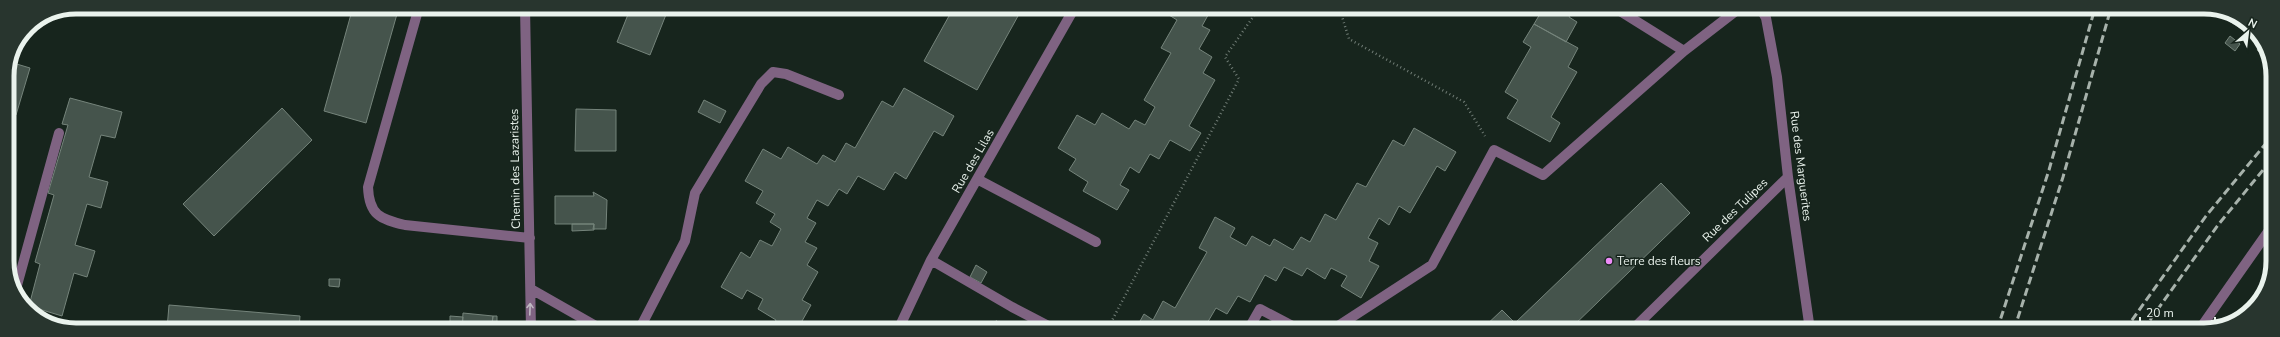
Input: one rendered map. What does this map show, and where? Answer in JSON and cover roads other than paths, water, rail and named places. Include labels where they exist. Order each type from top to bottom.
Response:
[{"type":"street","points":[[416,14],[368,187],[369,201],[374,213],[387,221],[405,225],[530,238]]},
{"type":"street","name":"Chemin des Lazaristes","points":[[525,14],[531,323]]},
{"type":"street","name":"Rue des Lilas","points":[[901,323],[931,260],[1071,14]]},
{"type":"street","points":[[1625,14],[1684,51]]},
{"type":"street","points":[[1343,323],[1432,265],[1494,150],[1543,175],[1684,51],[1732,14]]},
{"type":"street","name":"Rue des Marguerites","points":[[1764,14],[1766,18],[1777,77],[1788,177],[1809,323]]},
{"type":"street","points":[[643,323],[684,241],[695,193],[761,84],[773,72],[786,74],[839,95]]},
{"type":"street","points":[[18,282],[59,133]]},
{"type":"street","name":"Rue des Tulipes","points":[[1639,323],[1788,177]]},
{"type":"street","points":[[977,179],[1096,242]]},
{"type":"street","points":[[2204,323],[2266,235]]},
{"type":"street","points":[[931,260],[1043,323]]},
{"type":"street","points":[[531,289],[591,323]]},
{"type":"street","points":[[1252,323],[1260,309],[1287,323]]},
{"type":"railway","points":[[1999,323],[2049,170],[2093,14]]},
{"type":"railway","points":[[2016,323],[2063,177],[2109,14]]},
{"type":"railway","points":[[2130,323],[2206,216],[2266,143]]},
{"type":"railway","points":[[2148,323],[2218,225],[2266,166]]},
{"type":"place","name":"Terre des fleurs","points":[[1609,261]]}]
